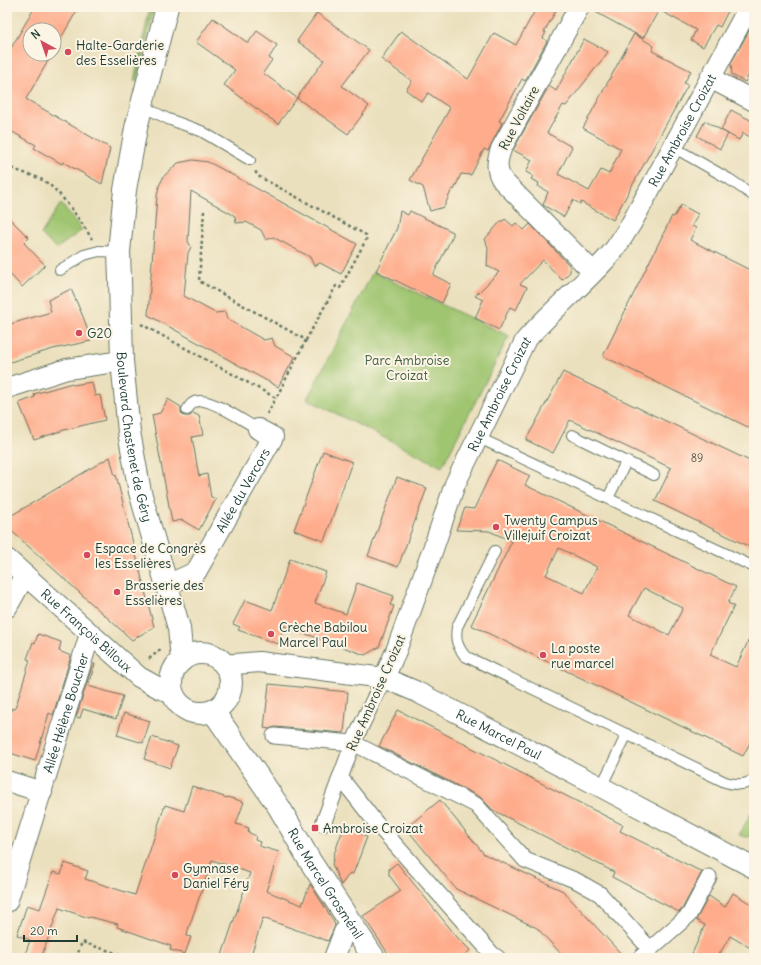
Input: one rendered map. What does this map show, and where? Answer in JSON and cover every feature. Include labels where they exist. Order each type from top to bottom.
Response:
[{"type":"street","name":"Boulevard Chastenet de Géry","points":[[167,7],[136,128],[125,190],[109,251],[121,327],[122,361],[129,432],[140,492],[179,628],[182,660]]},
{"type":"street","name":"Rue Voltaire","points":[[579,7],[501,149],[497,163],[499,176],[503,181],[593,272]]},
{"type":"street","name":"Rue Ambroise Croizat","points":[[323,824],[353,743],[384,678],[401,636],[455,484],[525,341],[615,249],[631,224],[749,7]]},
{"type":"street","points":[[710,78],[754,101]]},
{"type":"street","points":[[7,388],[67,368],[122,361]]},
{"type":"street","name":"Allée du Vercors","points":[[167,585],[196,572],[273,437],[258,429]]},
{"type":"street","name":"Rue François Billoux","points":[[7,559],[139,676],[161,689],[172,692]]},
{"type":"street","points":[[7,607],[25,575]]},
{"type":"street","points":[[179,628],[206,653],[218,659],[224,665],[230,676],[230,690],[224,702],[213,711],[193,713],[176,701],[172,692],[172,673],[182,660],[191,656],[206,653]]},
{"type":"street","name":"Allée Hélène Boucher","points":[[7,902],[90,634]]},
{"type":"street","name":"Rue Marcel Paul","points":[[224,665],[259,662],[384,678],[415,691],[754,868]]},
{"type":"street","name":"Rue Marcel Grosménil","points":[[213,711],[279,807],[310,861],[374,958]]},
{"type":"street","points":[[274,736],[353,743],[476,805],[525,860],[577,881],[600,894],[645,953],[689,915],[709,877]]},
{"type":"street","points":[[340,777],[376,823],[493,955],[498,958]]},
{"type":"street","points":[[7,781],[42,792]]},
{"type":"street","points":[[334,958],[344,932],[353,926]]},
{"type":"lane","points":[[142,106],[168,119],[201,131],[250,160]]},
{"type":"lane","points":[[673,147],[754,196]]},
{"type":"lane","points":[[60,270],[84,255],[109,251]]},
{"type":"lane","points":[[187,410],[191,404],[198,401],[209,401],[258,429]]},
{"type":"lane","points":[[572,435],[654,475]]},
{"type":"lane","points":[[477,437],[754,567]]},
{"type":"lane","points":[[608,498],[626,462]]},
{"type":"lane","points":[[494,551],[457,627],[457,644],[465,656],[725,782],[735,785],[744,784],[754,779]]},
{"type":"lane","points":[[601,787],[627,734]]},
{"type":"path","points":[[121,327],[143,324],[276,398],[336,286],[340,288],[368,238],[366,235],[258,176],[250,160]]},
{"type":"path","points":[[7,165],[44,181],[54,189],[85,227],[109,251]]},
{"type":"path","points":[[204,211],[199,281],[306,340]]},
{"type":"path","points":[[76,958],[82,942],[131,958]]},
{"type":"green space","points":[[150,7],[154,7],[137,81],[134,81]]},
{"type":"green space","points":[[61,203],[82,230],[56,249],[41,234]]},
{"type":"green space","name":"Parc Ambroise Croizat","points":[[373,272],[509,336],[442,467],[307,399]]},
{"type":"green space","points":[[754,808],[754,836],[745,837],[739,835]]},
{"type":"building","points":[[35,7],[79,7],[62,36],[62,22],[26,22]]},
{"type":"building","points":[[537,7],[558,7],[544,32],[546,32],[543,38],[547,41],[525,81],[522,79],[499,121],[502,123],[488,151],[484,149],[471,175],[461,174],[444,207],[430,211],[423,187],[410,180],[450,108],[428,93],[422,102],[406,90],[412,81],[381,59],[401,31],[468,79],[494,33],[516,45]]},
{"type":"building","points":[[590,7],[730,7],[720,27],[716,25],[703,47],[691,40],[696,30],[659,10],[643,38],[590,9]]},
{"type":"building","points":[[317,13],[369,50],[342,86],[369,106],[348,134],[297,98],[324,60],[297,41]]},
{"type":"building","points":[[213,18],[248,43],[257,31],[277,45],[269,58],[272,60],[263,73],[297,98],[278,124],[224,85],[235,70],[196,42]]},
{"type":"building","points":[[754,22],[754,65],[745,82],[732,75],[731,63]]},
{"type":"building","points":[[22,29],[22,62],[47,62],[26,99],[110,148],[102,184],[34,148],[36,145],[7,129],[7,55]]},
{"type":"building","points":[[634,34],[654,46],[652,51],[691,71],[684,83],[688,85],[613,220],[581,202],[580,204],[573,200],[564,217],[543,205],[548,192],[538,186],[539,183],[531,179],[533,176],[526,172],[532,160],[513,150],[549,86],[556,91],[584,39],[608,52],[566,106],[563,105],[547,133],[572,147],[558,174],[589,191],[601,170],[609,174],[621,149],[583,128]]},
{"type":"building","points":[[731,110],[754,122],[754,139],[743,133],[739,140],[721,130]]},
{"type":"building","points":[[705,121],[728,134],[720,149],[697,136]]},
{"type":"building","points":[[193,160],[208,162],[218,167],[357,244],[341,274],[320,263],[314,266],[310,257],[273,237],[266,240],[261,230],[246,222],[236,223],[235,216],[191,191],[188,241],[191,247],[188,253],[184,296],[215,313],[225,312],[227,319],[264,340],[272,338],[275,346],[295,357],[278,387],[148,315],[159,186],[164,176],[178,163]]},
{"type":"building","points":[[681,205],[698,214],[692,226],[696,228],[690,240],[754,272],[754,430],[603,356],[672,216],[674,217]]},
{"type":"building","points":[[400,211],[408,215],[410,211],[453,232],[453,235],[433,275],[451,284],[442,303],[376,271],[397,228]]},
{"type":"building","points":[[7,216],[29,238],[24,243],[45,265],[22,287],[7,271]]},
{"type":"building","points":[[505,219],[513,226],[516,223],[524,230],[530,224],[570,266],[570,272],[562,280],[543,260],[520,284],[527,287],[516,310],[510,307],[499,330],[475,318],[483,300],[475,296],[499,272],[487,266],[488,248],[485,239],[501,221]]},
{"type":"building","points":[[71,289],[84,319],[91,341],[53,349],[7,363],[7,325],[51,312],[48,300]]},
{"type":"building","points":[[563,372],[754,463],[754,549],[655,501],[671,468],[570,420],[553,453],[526,440]]},
{"type":"building","points":[[92,382],[95,396],[100,395],[105,420],[64,430],[34,440],[19,403],[35,397],[34,394],[51,389],[72,383],[73,385]]},
{"type":"building","points":[[168,399],[181,407],[181,413],[184,416],[190,416],[193,413],[199,416],[203,435],[192,437],[199,476],[207,474],[211,497],[216,499],[199,530],[182,520],[172,522],[152,415],[160,413]]},
{"type":"building","points":[[323,451],[352,462],[324,541],[294,530]]},
{"type":"building","name":"Espace de Congrès les Esselières","points":[[110,457],[115,476],[116,475],[154,627],[132,640],[7,527],[7,518]]},
{"type":"building","points":[[497,460],[530,476],[525,485],[736,587],[728,603],[734,606],[710,655],[736,667],[754,629],[754,735],[743,756],[471,625],[512,541],[489,531],[456,530],[465,508],[474,509]],"holes":[[[559,548],[597,567],[584,593],[546,575]],[[644,588],[683,608],[669,635],[629,615]]]},
{"type":"building","points":[[397,477],[427,488],[398,567],[368,556]]},
{"type":"building","points":[[290,559],[326,572],[315,603],[346,614],[357,583],[394,596],[390,605],[394,606],[379,647],[365,655],[284,626],[278,644],[238,630],[240,627],[233,624],[245,600],[272,610]]},
{"type":"building","points":[[38,634],[61,642],[59,651],[71,656],[53,715],[49,713],[35,761],[7,752],[7,725],[12,708],[15,709],[30,660],[27,659],[33,642],[35,643]]},
{"type":"building","points":[[93,664],[95,664],[88,686],[123,696],[116,719],[83,709],[80,718],[76,717]]},
{"type":"building","points":[[269,684],[348,692],[344,733],[275,727],[269,729],[264,728]]},
{"type":"building","points":[[398,710],[623,825],[620,831],[702,872],[682,909],[679,912],[612,877],[614,872],[493,810],[480,797],[379,746]]},
{"type":"building","points":[[124,713],[150,721],[143,743],[117,735]]},
{"type":"building","points":[[152,737],[178,746],[170,768],[144,759]]},
{"type":"building","points":[[192,786],[244,802],[236,824],[249,828],[248,832],[256,836],[255,840],[260,842],[259,846],[279,852],[266,891],[302,905],[310,884],[333,920],[335,926],[328,941],[263,918],[250,958],[221,958],[250,873],[212,860],[188,930],[187,936],[191,937],[185,954],[170,950],[171,946],[117,927],[118,924],[89,918],[59,908],[41,958],[24,958],[30,940],[17,935],[27,905],[40,909],[53,872],[61,874],[65,863],[88,871],[85,879],[135,895],[165,805],[184,811]]},
{"type":"building","points":[[440,800],[484,854],[563,891],[625,958],[565,958],[537,928],[456,889],[406,828]]},
{"type":"building","points":[[345,824],[367,837],[353,874],[350,873],[341,885],[332,864],[333,857]]},
{"type":"building","points":[[397,863],[457,937],[470,950],[462,958],[391,958],[363,916],[401,891],[389,875],[389,869]]},
{"type":"building","points":[[733,893],[754,906],[754,950],[730,936],[717,958],[690,958],[705,925],[696,920],[709,896],[725,907]]},
{"type":"place","name":"Halte-Garderie des Esselières","points":[[68,52]]},
{"type":"place","name":"G20","points":[[79,333]]},
{"type":"place","name":"Twenty Campus Villejuif Croizat","points":[[496,527]]},
{"type":"place","name":"Espace de Congrès les Esselières","points":[[87,555]]},
{"type":"place","name":"Brasserie des Esselières","points":[[117,592]]},
{"type":"place","name":"Crèche Babilou Marcel Paul","points":[[271,634]]},
{"type":"place","name":"La poste rue marcel","points":[[543,655]]},
{"type":"place","name":"Ambroise Croizat","points":[[315,828]]},
{"type":"place","name":"Gymnase Daniel Féry","points":[[175,875]]}]
